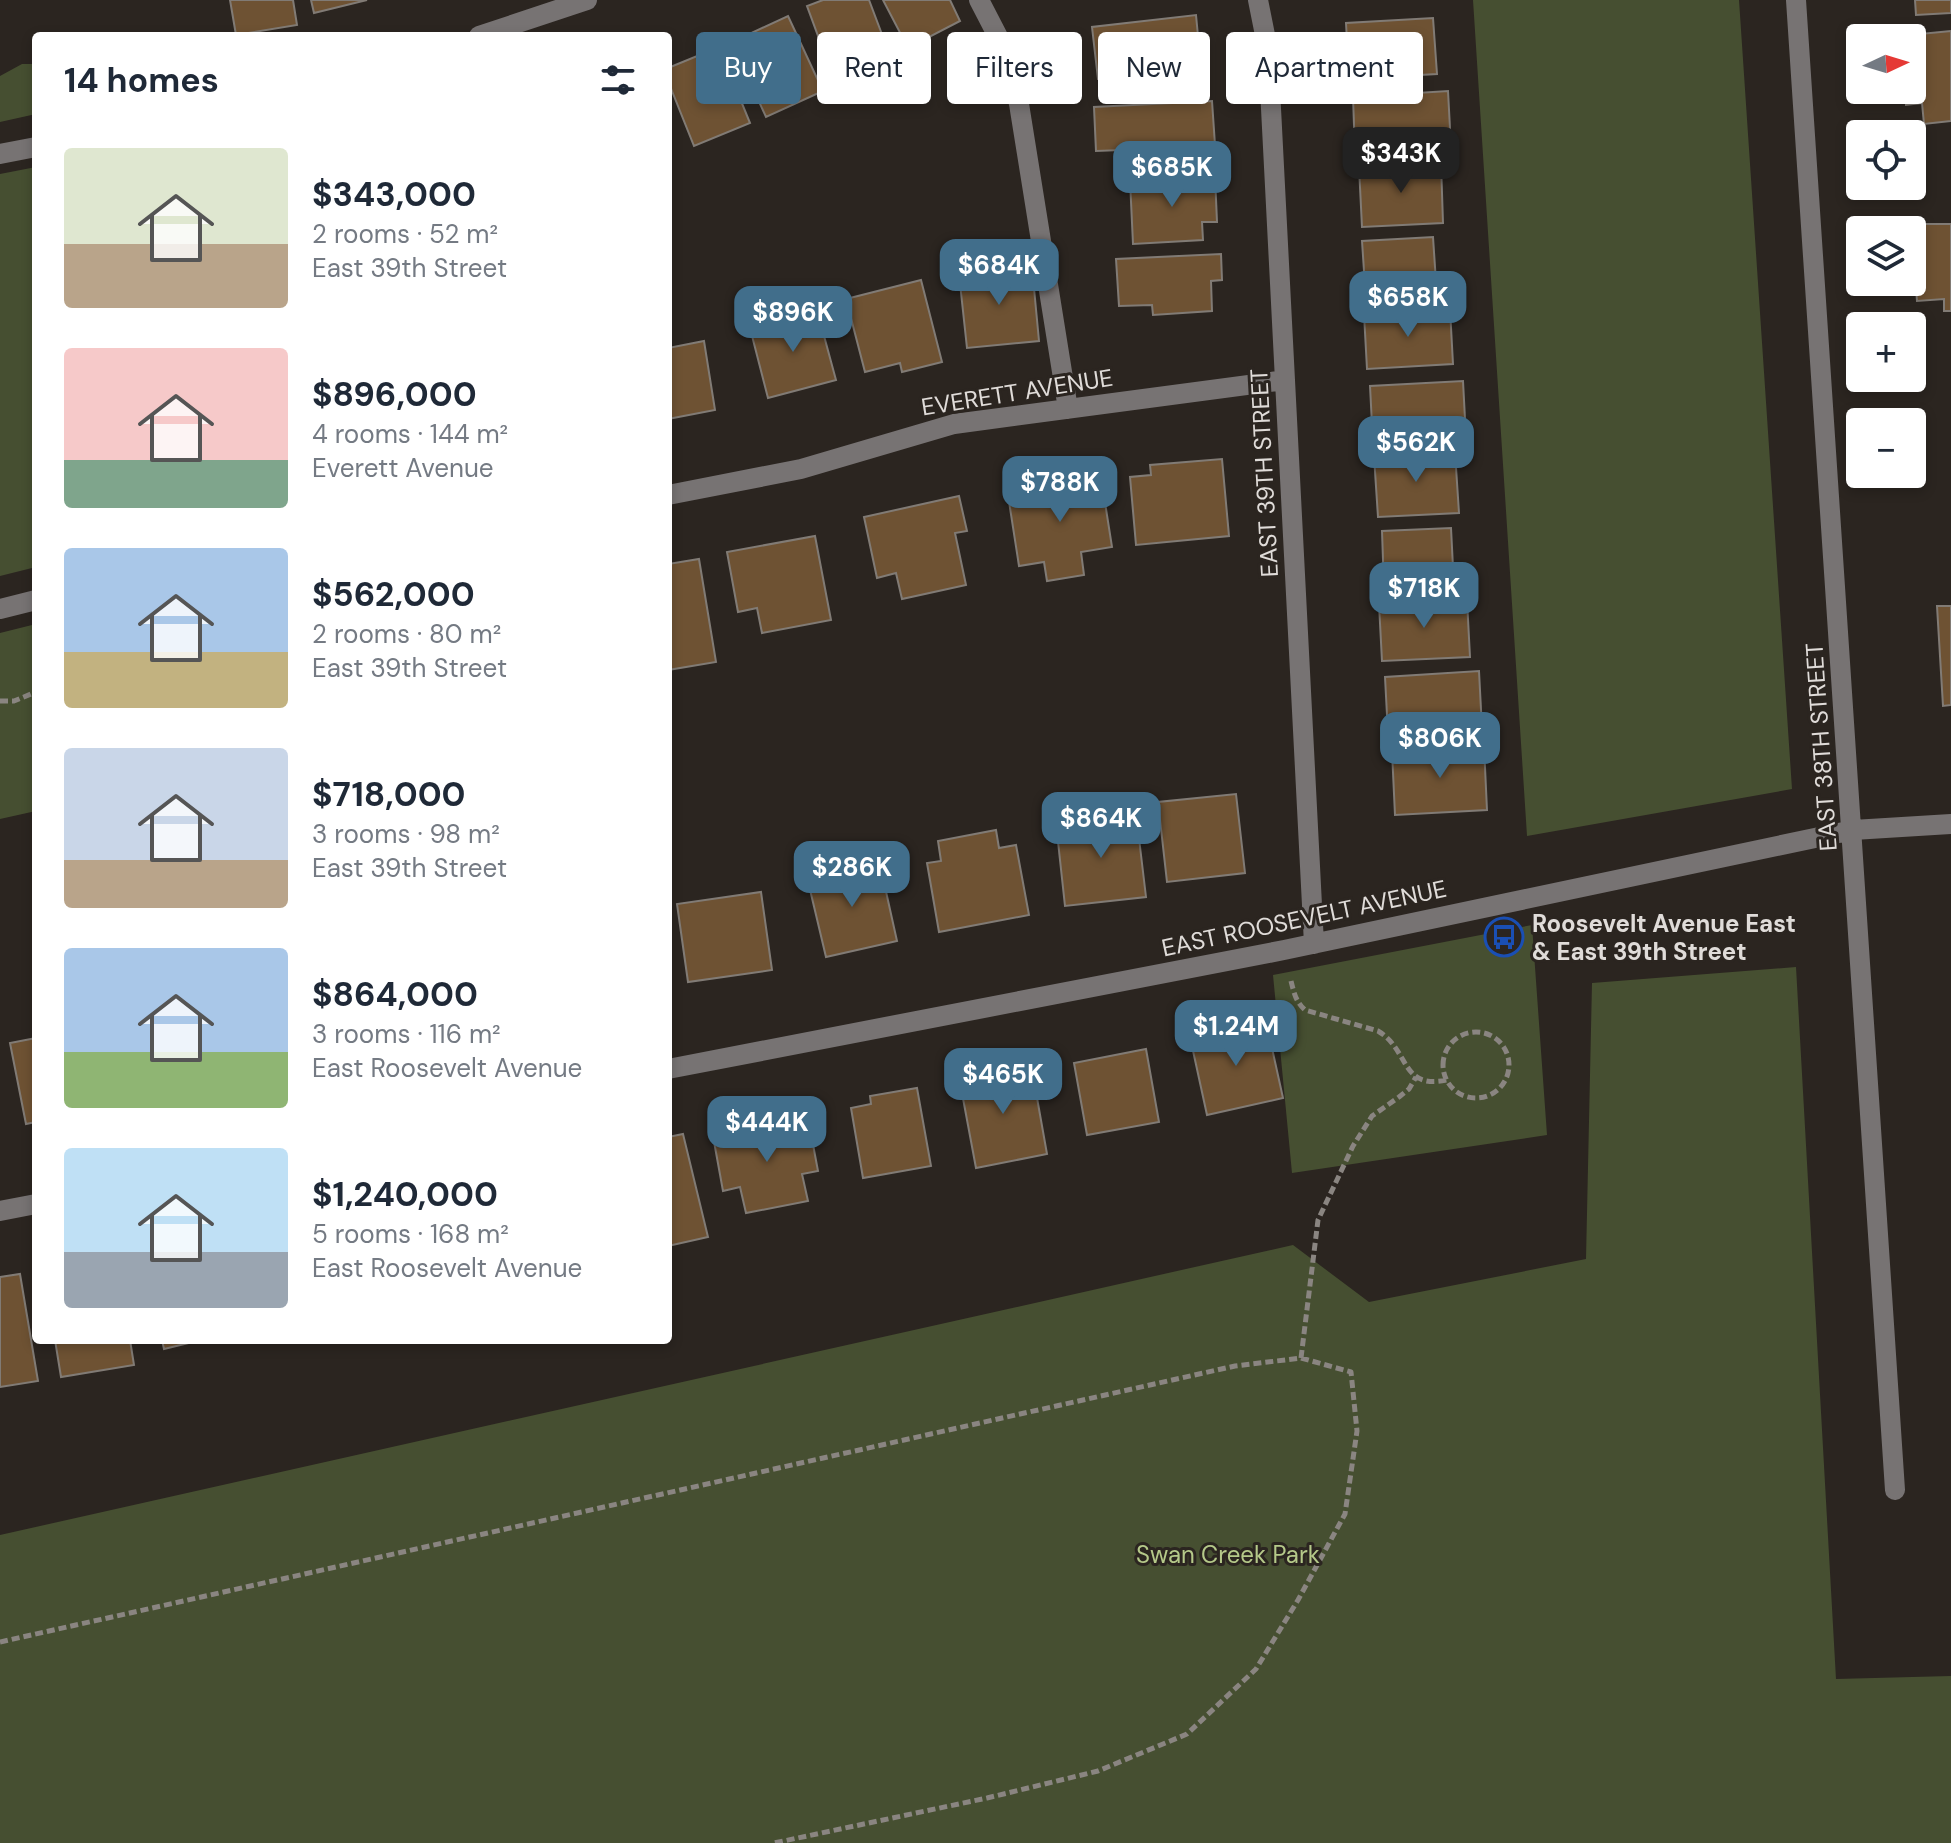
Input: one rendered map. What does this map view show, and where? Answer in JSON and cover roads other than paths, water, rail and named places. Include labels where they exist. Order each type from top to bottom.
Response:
[{"type":"street","points":[[491,32],[587,0]]},
{"type":"street","points":[[979,0],[1008,56],[1019,104],[1068,409]]},
{"type":"street","name":"EAST 39TH STREET","points":[[1258,0],[1268,50],[1314,944]]},
{"type":"street","name":"EAST 38TH STREET","points":[[1796,0],[1895,1490]]},
{"type":"street","points":[[0,154],[32,148]]},
{"type":"street","name":"EVERETT AVENUE","points":[[672,494],[801,469],[954,424],[1285,380]]},
{"type":"street","points":[[0,609],[32,601]]},
{"type":"street","name":"EAST ROOSEVELT AVENUE","points":[[672,1068],[1314,944],[1853,830],[1951,824]]},
{"type":"street","points":[[0,1211],[32,1205]]},
{"type":"place","name":"Roosevelt Avenue East & East 39th Street","points":[[1504,937]]},
{"type":"park label","name":"Swan Creek Park","points":[[1228,1554]]}]
